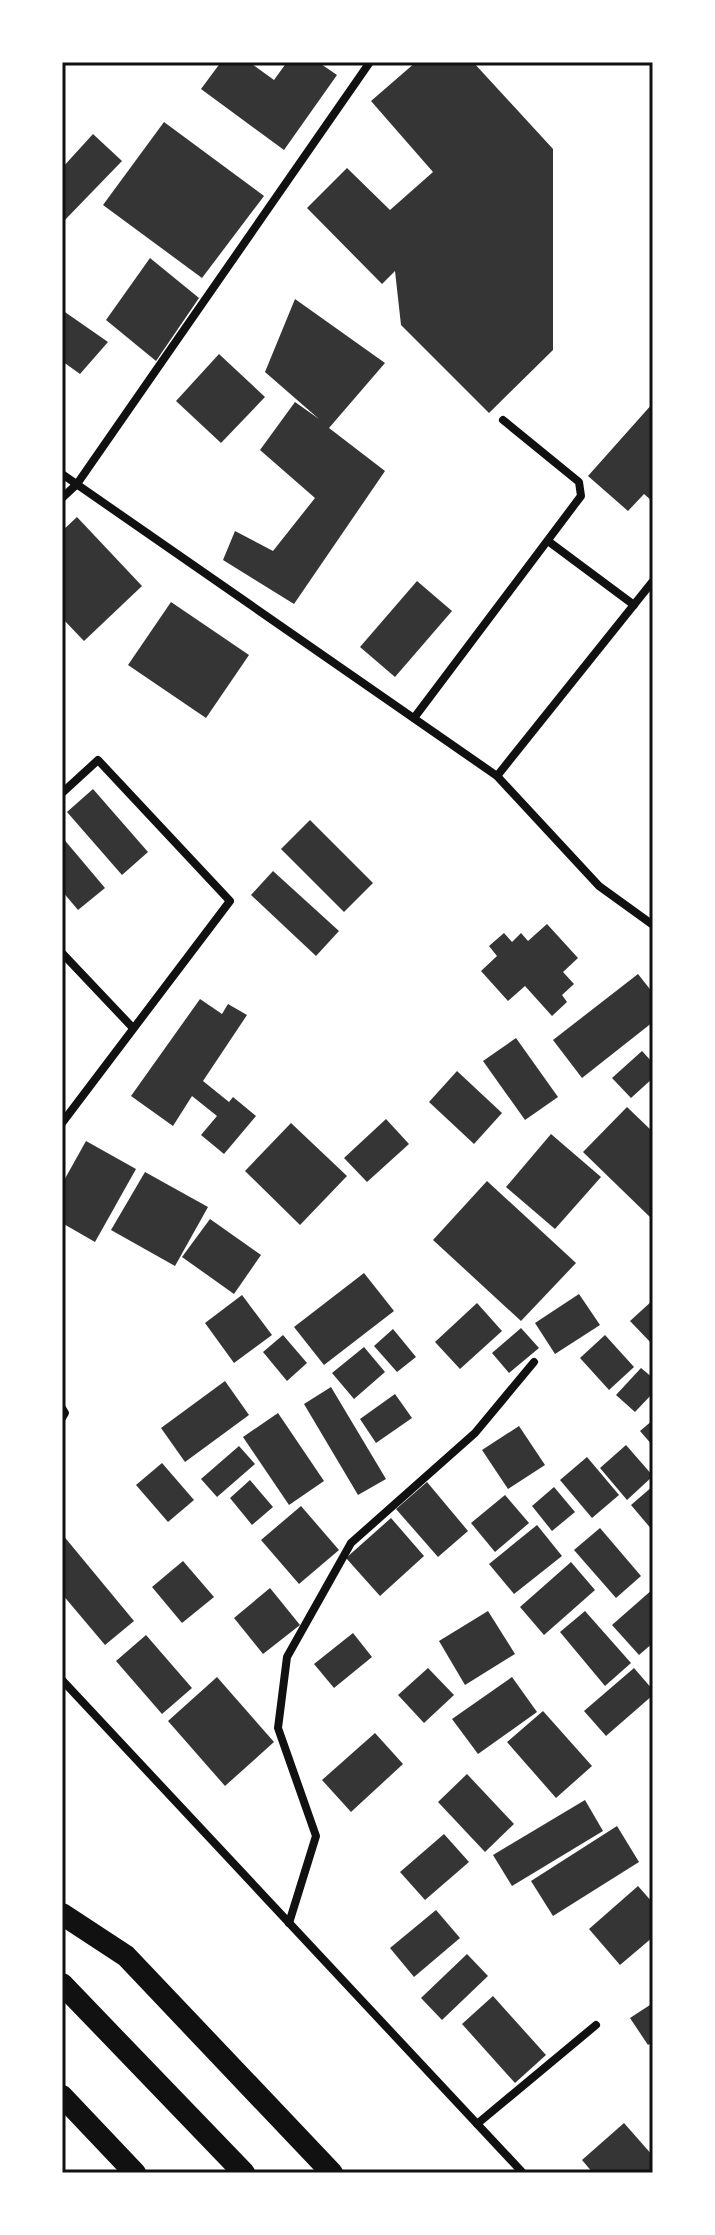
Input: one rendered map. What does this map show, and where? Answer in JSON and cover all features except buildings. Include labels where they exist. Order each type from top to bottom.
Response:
[{"type":"highway","points":[[62,1914],[126,1956],[332,2173]]},
{"type":"highway","points":[[62,1984],[244,2173]]},
{"type":"highway","points":[[62,2096],[135,2173]]},
{"type":"street","points":[[62,498],[77,484],[370,62]]},
{"type":"street","points":[[414,718],[581,496],[579,482],[503,420]]},
{"type":"street","points":[[62,474],[497,776],[599,886],[653,925]]},
{"type":"street","points":[[548,541],[634,605]]},
{"type":"street","points":[[497,776],[653,581]]},
{"type":"street","points":[[62,793],[98,760],[230,901],[62,1123]]},
{"type":"street","points":[[62,953],[133,1028]]},
{"type":"street","points":[[289,1923],[316,1836],[278,1728],[287,1657],[351,1543],[475,1433],[534,1362]]},
{"type":"street","points":[[62,1408],[65,1413],[62,1418]]},
{"type":"street","points":[[62,1680],[523,2173]]},
{"type":"street","points":[[477,2124],[596,2025]]}]
